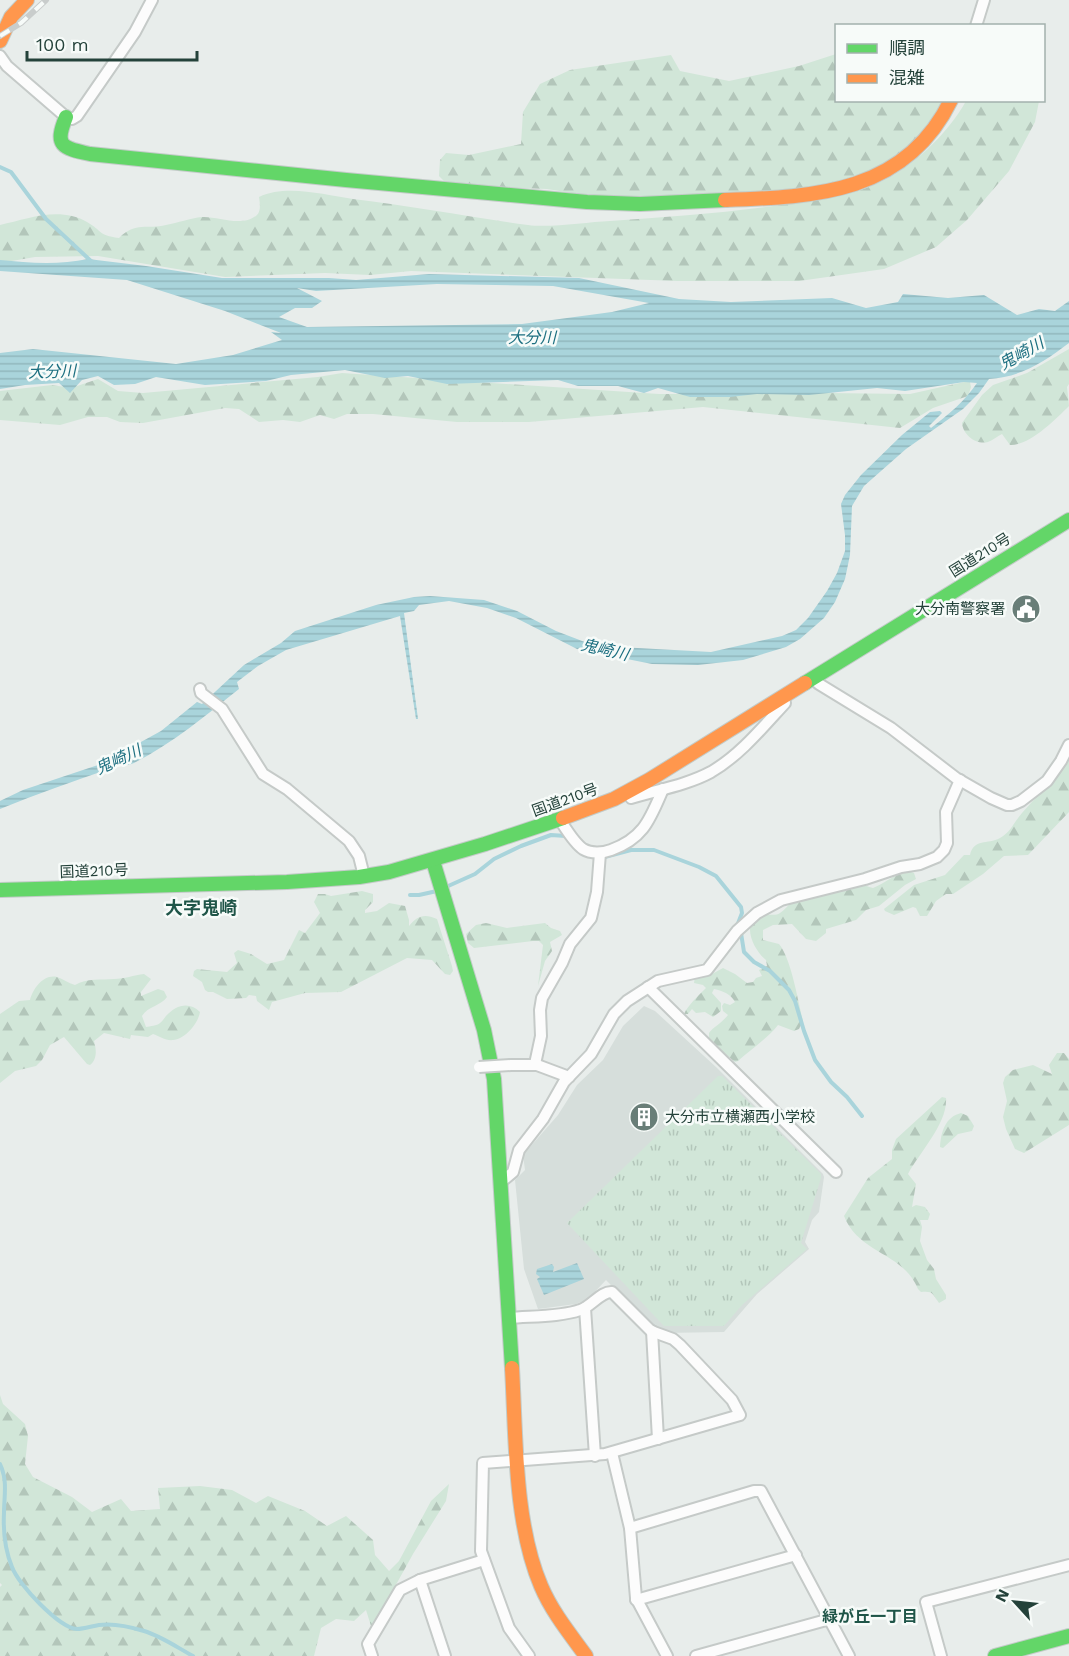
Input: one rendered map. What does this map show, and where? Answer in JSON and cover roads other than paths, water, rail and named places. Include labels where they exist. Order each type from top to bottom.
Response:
[{"type":"main road","points":[[0,41],[5,26],[27,0]]},
{"type":"main road","points":[[66,117],[59,134],[60,141],[70,150],[90,154],[393,186],[639,204],[794,197],[863,181],[888,170],[913,153],[935,130],[950,102]]},
{"type":"main road","name":"国道210号","points":[[0,890],[287,882],[364,876],[397,871],[433,861],[560,820],[614,799],[650,780],[1069,520]]},
{"type":"main road","points":[[433,861],[489,1050],[497,1112],[518,1461],[524,1524],[537,1577],[556,1613],[586,1656]]},
{"type":"main road","points":[[995,1656],[1069,1636]]},
{"type":"street","points":[[0,56],[8,66],[66,117],[72,119],[77,116],[135,32],[152,0]]},
{"type":"street","points":[[977,24],[984,0]]},
{"type":"street","points":[[0,16],[16,11]]},
{"type":"street","points":[[813,679],[891,728],[944,770],[1005,805],[1021,801],[1047,781],[1069,745]]},
{"type":"street","points":[[582,812],[702,776],[731,759],[799,688]]},
{"type":"street","points":[[200,691],[220,707],[264,774],[287,789],[338,830],[354,846],[362,863],[364,876]]},
{"type":"street","points":[[501,1182],[513,1172],[519,1150],[543,1119],[569,1077],[596,1048],[614,1014],[627,1001],[658,981],[707,969],[728,941],[744,925],[781,900],[864,879],[897,868],[924,863],[938,857],[946,846],[946,812],[960,780]]},
{"type":"street","points":[[560,820],[583,849],[600,853],[620,847],[638,835],[653,812],[663,789]]},
{"type":"street","points":[[535,1064],[541,1036],[542,998],[562,963],[567,948],[591,918],[596,900],[600,853]]},
{"type":"street","points":[[648,987],[836,1172]]},
{"type":"street","points":[[479,1067],[535,1064],[569,1077]]},
{"type":"street","points":[[509,1318],[574,1312],[585,1308],[606,1292],[612,1292],[652,1331],[673,1339],[680,1345],[732,1400],[740,1415],[612,1453],[483,1463],[481,1551],[508,1628],[529,1656]]},
{"type":"street","points":[[585,1308],[595,1456]]},
{"type":"street","points":[[652,1331],[657,1439]]},
{"type":"street","points":[[612,1453],[630,1528],[636,1599],[667,1656]]},
{"type":"street","points":[[630,1528],[759,1491],[764,1495],[849,1656]]},
{"type":"street","points":[[636,1599],[796,1555]]},
{"type":"street","points":[[372,1656],[368,1644],[400,1590],[420,1580],[484,1560]]},
{"type":"street","points":[[941,1656],[926,1602],[1069,1565]]},
{"type":"street","points":[[420,1580],[445,1656]]},
{"type":"street","points":[[696,1656],[830,1619]]},
{"type":"water","points":[[88,259],[222,278],[356,280],[429,274],[579,278],[679,299],[731,302],[832,298],[866,308],[898,302],[903,294],[948,298],[984,295],[1017,315],[1039,309],[1055,311],[1069,301],[1069,343],[1022,372],[989,379],[963,409],[906,449],[864,486],[852,506],[850,555],[845,579],[835,602],[824,618],[800,639],[786,647],[743,660],[698,665],[652,664],[577,649],[516,618],[487,608],[449,601],[419,605],[414,611],[404,613],[418,719],[416,719],[400,616],[286,650],[258,666],[237,682],[239,689],[188,729],[134,763],[115,767],[0,809],[2,800],[23,790],[110,761],[161,731],[197,702],[202,704],[244,665],[281,643],[295,631],[376,605],[430,596],[484,600],[517,611],[556,631],[590,644],[619,647],[711,652],[782,636],[796,630],[808,618],[827,591],[845,551],[841,504],[845,495],[861,475],[902,435],[930,412],[940,411],[942,413],[929,426],[931,428],[956,407],[977,383],[964,382],[905,391],[877,388],[809,395],[757,394],[690,397],[658,388],[644,393],[618,386],[578,386],[558,380],[447,384],[408,376],[385,378],[345,370],[291,375],[266,381],[205,385],[156,377],[135,384],[114,385],[98,376],[82,380],[70,393],[59,383],[0,389],[0,353],[33,349],[176,364],[233,355],[282,340],[271,332],[281,333],[225,311],[127,280],[0,271],[0,260],[44,263]],"holes":[[[437,284],[553,286],[649,303],[612,312],[522,324],[307,327],[279,317],[295,308],[312,308],[322,301],[297,288],[316,291]]]},
{"type":"water","points":[[577,1263],[584,1279],[544,1295],[537,1279],[540,1277],[536,1274],[537,1269],[552,1264],[553,1272]]},
{"type":"waterway","points":[[0,167],[11,172],[46,219],[92,262]]},
{"type":"waterway","points":[[446,887],[475,874],[494,859],[521,846],[551,835],[566,836]]},
{"type":"waterway","points":[[601,858],[631,850],[654,850],[716,876],[741,907],[742,913],[737,926],[741,933],[744,952],[754,962],[770,971],[789,990],[815,1060],[831,1082],[862,1116]]},
{"type":"waterway","points":[[410,895],[437,891]]},
{"type":"waterway","points":[[0,1464],[5,1482],[4,1527],[8,1554],[16,1575],[40,1604],[69,1627],[80,1629],[110,1625],[133,1628],[157,1636],[193,1656]]},
{"type":"railway","points":[[0,36],[21,23],[46,0]]},
{"type":"place","name":"大分南警察署","points":[[1026,609]]},
{"type":"place","name":"大分市立横瀬西小学校","points":[[644,1117]]},
{"type":"district","name":"大字鬼崎","points":[[201,908]]},
{"type":"district","name":"緑が丘一丁目","points":[[870,1616]]},
{"type":"water label","name":"大分川","points":[[532,337]]},
{"type":"water label","name":"鬼崎川","points":[[1021,353]]},
{"type":"water label","name":"大分川","points":[[52,371]]},
{"type":"water label","name":"鬼崎川","points":[[605,649]]},
{"type":"water label","name":"鬼崎川","points":[[118,759]]}]
